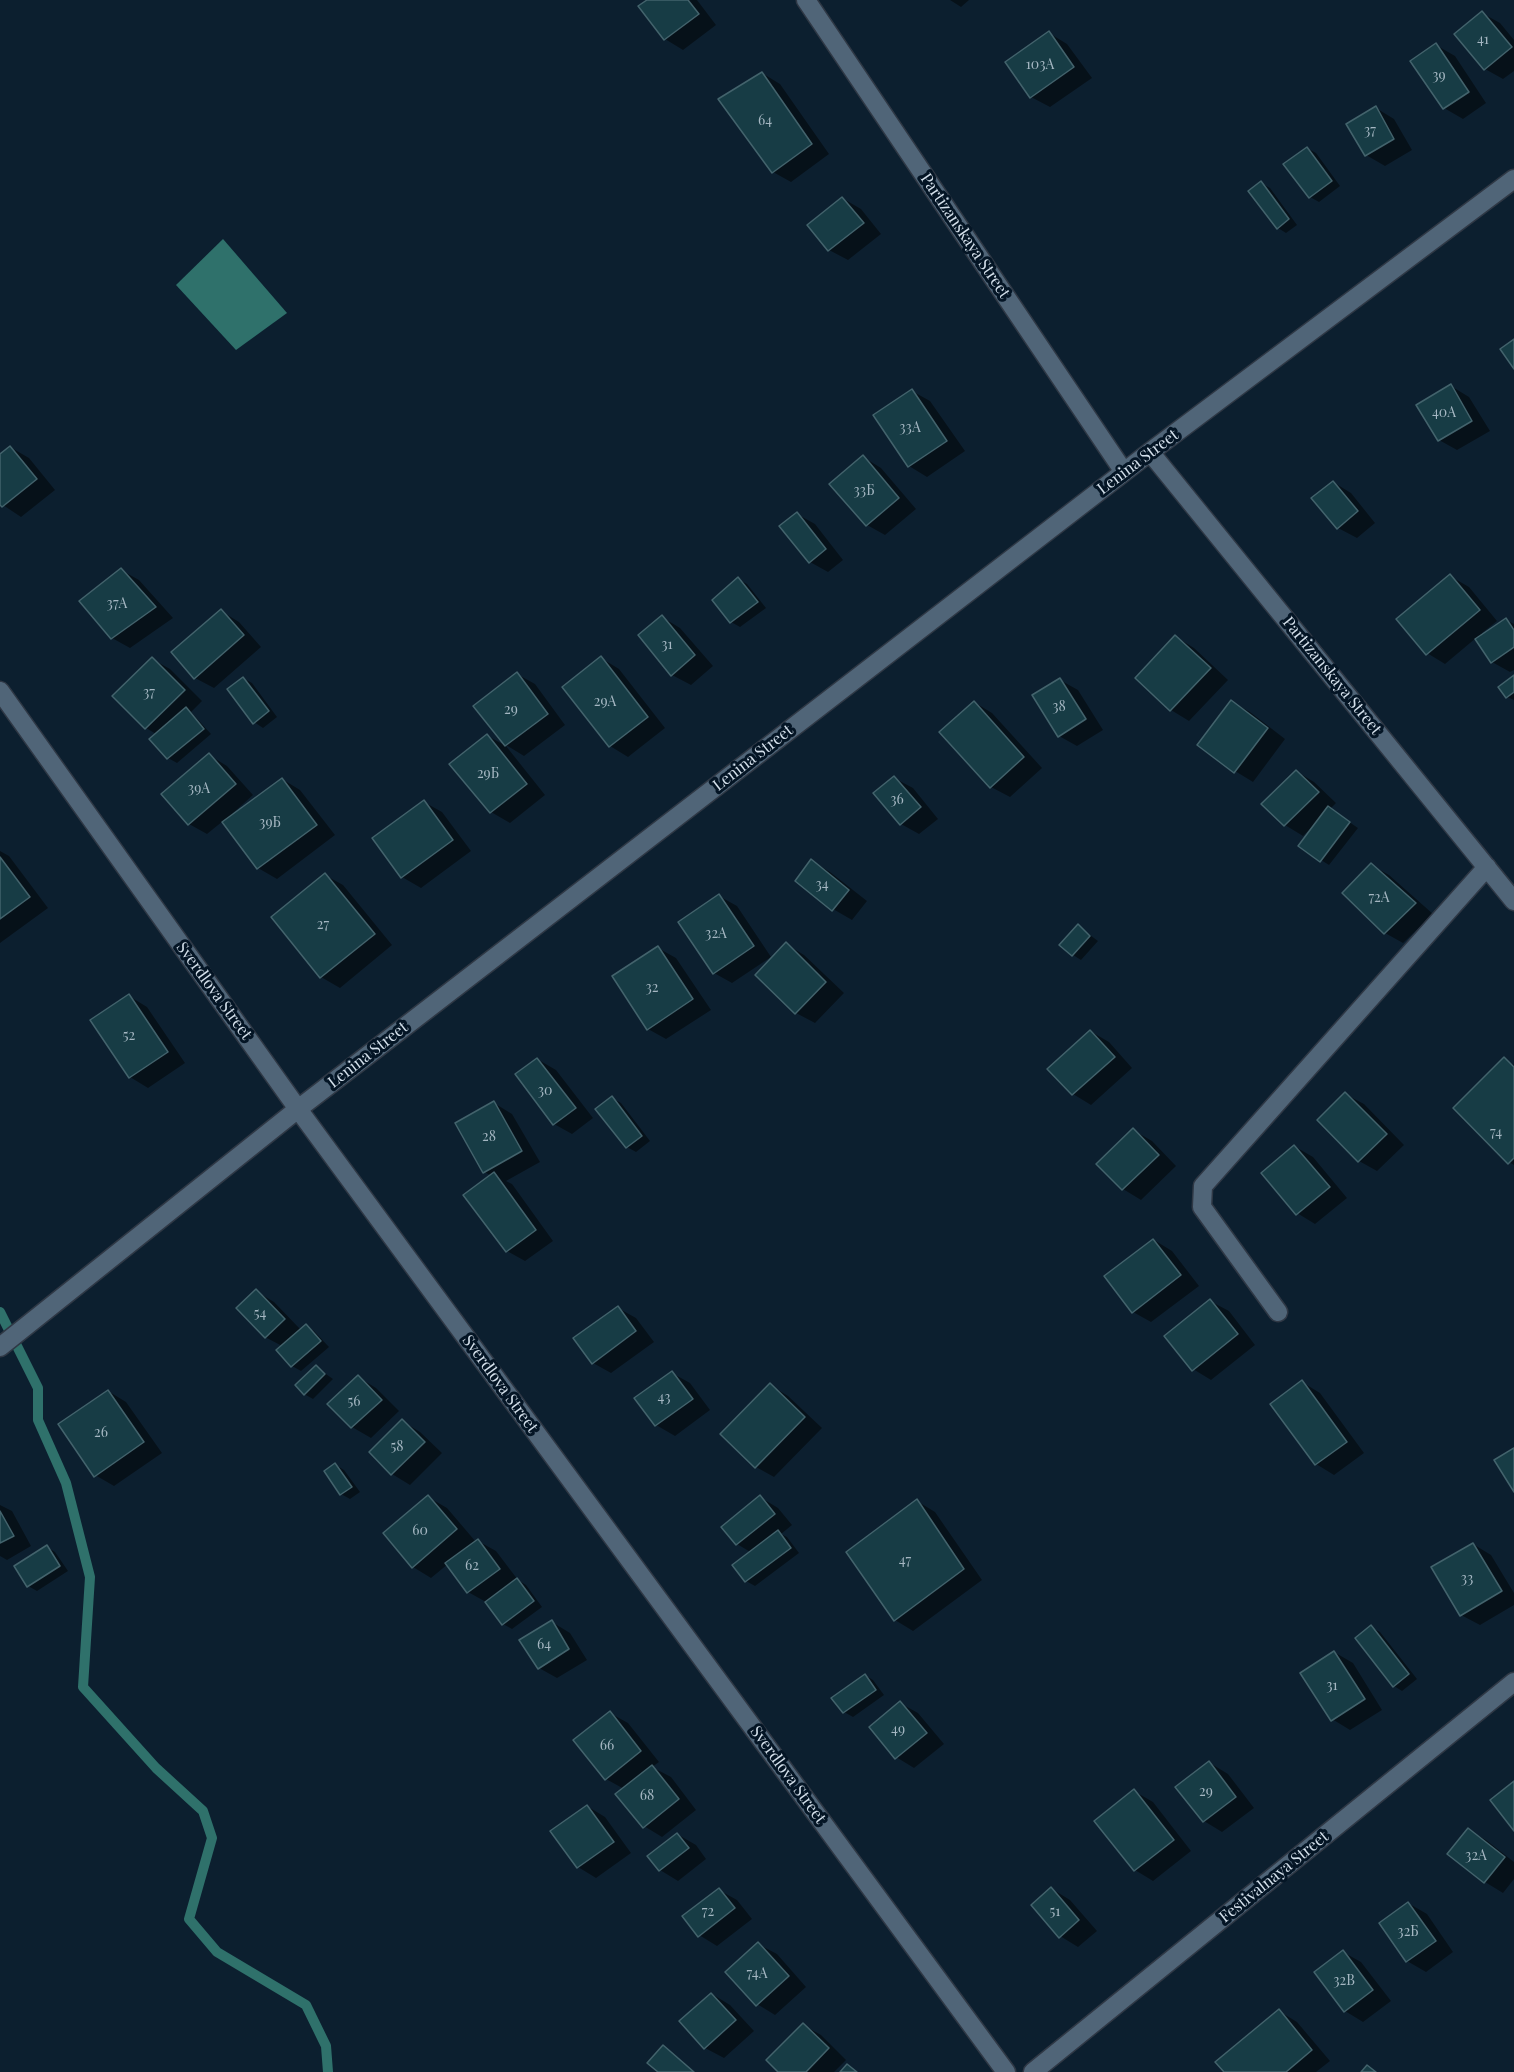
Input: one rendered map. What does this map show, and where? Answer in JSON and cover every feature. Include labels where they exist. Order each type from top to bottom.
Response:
[{"type":"street","name":"Partizanskaya Street","points":[[806,0],[1124,472]]},
{"type":"street","name":"Lenina Street","points":[[0,1347],[298,1109],[1150,452],[1514,179]]},
{"type":"street","name":"Partizanskaya Street","points":[[1150,452],[1514,901]]},
{"type":"street","name":"Sverdlova Street","points":[[0,691],[298,1109],[1006,2072]]},
{"type":"street","points":[[1278,1312],[1202,1207],[1203,1186],[1487,867]]},
{"type":"street","name":"Festivalnaya Street","points":[[1033,2072],[1514,1682]]},
{"type":"shaded area","points":[[223,239],[287,313],[236,350],[176,285]]},
{"type":"building","points":[[647,0],[688,0],[699,14],[664,40],[638,6]]},
{"type":"building","points":[[1482,11],[1512,47],[1484,70],[1454,34]]},
{"type":"building","points":[[1049,31],[1074,67],[1030,98],[1005,62]]},
{"type":"building","points":[[1436,43],[1469,92],[1443,109],[1410,61]]},
{"type":"building","points":[[762,72],[812,144],[772,173],[718,99]]},
{"type":"building","points":[[1376,106],[1394,139],[1365,156],[1346,124]]},
{"type":"building","points":[[1307,147],[1332,181],[1309,198],[1283,164]]},
{"type":"building","points":[[1261,181],[1289,219],[1277,229],[1248,191]]},
{"type":"building","points":[[842,197],[864,223],[828,251],[807,225]]},
{"type":"building","points":[[1514,339],[1514,369],[1500,349]]},
{"type":"building","points":[[1451,384],[1472,421],[1438,441],[1416,405]]},
{"type":"building","points":[[912,389],[947,441],[908,467],[873,415]]},
{"type":"building","points":[[10,446],[37,479],[2,507],[0,505],[0,454]]},
{"type":"building","points":[[863,455],[899,498],[866,526],[829,484]]},
{"type":"building","points":[[1333,481],[1358,511],[1337,529],[1311,498]]},
{"type":"building","points":[[797,512],[826,549],[809,563],[779,526]]},
{"type":"building","points":[[121,568],[156,607],[111,639],[79,601]]},
{"type":"building","points":[[1450,574],[1480,610],[1426,655],[1396,619]]},
{"type":"building","points":[[738,577],[758,602],[730,623],[712,600]]},
{"type":"building","points":[[221,609],[244,635],[194,679],[171,652]]},
{"type":"building","points":[[662,615],[695,655],[671,676],[638,635]]},
{"type":"building","points":[[1506,618],[1514,630],[1514,647],[1491,663],[1475,639]]},
{"type":"building","points":[[1175,635],[1211,668],[1170,711],[1135,678]]},
{"type":"building","points":[[601,656],[648,717],[609,747],[562,687]]},
{"type":"building","points":[[152,657],[185,690],[145,729],[112,696]]},
{"type":"building","points":[[517,672],[548,714],[505,746],[473,706]]},
{"type":"building","points":[[1514,675],[1514,692],[1506,698],[1498,687]]},
{"type":"building","points":[[243,677],[269,711],[253,724],[227,689]]},
{"type":"building","points":[[1060,678],[1086,719],[1058,737],[1032,695]]},
{"type":"building","points":[[1231,700],[1268,728],[1234,773],[1197,745]]},
{"type":"building","points":[[974,701],[1024,757],[990,788],[939,732]]},
{"type":"building","points":[[186,707],[204,729],[167,759],[149,739]]},
{"type":"building","points":[[487,734],[527,784],[490,813],[449,764]]},
{"type":"building","points":[[209,753],[236,784],[188,825],[161,794]]},
{"type":"building","points":[[1296,770],[1319,792],[1284,826],[1261,804]]},
{"type":"building","points":[[894,776],[921,807],[900,825],[873,793]]},
{"type":"building","points":[[282,778],[317,825],[257,869],[222,822]]},
{"type":"building","points":[[424,800],[453,840],[401,878],[372,838]]},
{"type":"building","points":[[1328,806],[1350,822],[1320,862],[1298,846]]},
{"type":"building","points":[[0,857],[30,897],[0,919]]},
{"type":"building","points":[[811,859],[849,890],[832,911],[795,881]]},
{"type":"building","points":[[1371,863],[1416,903],[1384,934],[1342,893]]},
{"type":"building","points":[[325,873],[375,934],[320,978],[271,917]]},
{"type":"building","points":[[719,894],[754,946],[713,974],[678,922]]},
{"type":"building","points":[[1078,924],[1090,936],[1072,956],[1059,945]]},
{"type":"building","points":[[786,942],[826,982],[795,1014],[755,975]]},
{"type":"building","points":[[658,946],[693,999],[647,1030],[612,976]]},
{"type":"building","points":[[129,994],[168,1052],[129,1078],[90,1020]]},
{"type":"building","points":[[1090,1030],[1115,1057],[1072,1095],[1047,1069]]},
{"type":"building","points":[[1504,1057],[1514,1067],[1514,1158],[1508,1164],[1453,1108]]},
{"type":"building","points":[[537,1058],[576,1108],[553,1125],[515,1074]]},
{"type":"building","points":[[1345,1092],[1387,1134],[1358,1162],[1317,1120]]},
{"type":"building","points":[[612,1096],[642,1136],[626,1148],[595,1109]]},
{"type":"building","points":[[494,1101],[522,1151],[483,1173],[455,1123]]},
{"type":"building","points":[[1133,1128],[1159,1155],[1122,1190],[1096,1164]]},
{"type":"building","points":[[1294,1145],[1330,1187],[1296,1215],[1261,1173]]},
{"type":"building","points":[[494,1172],[536,1230],[506,1252],[463,1195]]},
{"type":"building","points":[[1153,1239],[1181,1275],[1132,1313],[1104,1276]]},
{"type":"building","points":[[256,1289],[285,1319],[265,1338],[236,1308]]},
{"type":"building","points":[[1210,1299],[1238,1334],[1192,1371],[1164,1336]]},
{"type":"building","points":[[618,1306],[636,1331],[592,1364],[573,1338]]},
{"type":"building","points":[[306,1324],[321,1341],[291,1367],[276,1350]]},
{"type":"building","points":[[316,1365],[325,1374],[304,1395],[295,1385]]},
{"type":"building","points":[[672,1371],[693,1399],[655,1426],[634,1398]]},
{"type":"building","points":[[358,1375],[382,1400],[351,1428],[327,1404]]},
{"type":"building","points":[[1302,1380],[1347,1442],[1315,1465],[1270,1404]]},
{"type":"building","points":[[770,1383],[805,1417],[755,1468],[720,1434]]},
{"type":"building","points":[[108,1390],[144,1442],[94,1477],[58,1424]]},
{"type":"building","points":[[402,1419],[425,1442],[391,1475],[369,1452]]},
{"type":"building","points":[[1514,1448],[1514,1492],[1494,1460]]},
{"type":"building","points":[[335,1463],[352,1487],[340,1495],[324,1471]]},
{"type":"building","points":[[428,1495],[457,1529],[412,1568],[383,1533]]},
{"type":"building","points":[[760,1495],[775,1514],[736,1545],[721,1527]]},
{"type":"building","points":[[917,1499],[964,1569],[894,1621],[846,1552]]},
{"type":"building","points":[[0,1511],[14,1536],[0,1543]]},
{"type":"building","points":[[778,1530],[791,1548],[745,1582],[732,1565]]},
{"type":"building","points":[[478,1539],[500,1569],[467,1593],[445,1563]]},
{"type":"building","points":[[1473,1543],[1502,1591],[1460,1616],[1431,1567]]},
{"type":"building","points":[[47,1545],[60,1566],[27,1587],[14,1566]]},
{"type":"building","points":[[517,1578],[534,1601],[502,1625],[485,1602]]},
{"type":"building","points":[[552,1620],[569,1649],[538,1669],[519,1640]]},
{"type":"building","points":[[1371,1625],[1409,1674],[1393,1687],[1355,1638]]},
{"type":"building","points":[[1334,1651],[1365,1699],[1331,1721],[1300,1673]]},
{"type":"building","points":[[865,1674],[876,1690],[843,1713],[831,1698]]},
{"type":"building","points":[[900,1701],[927,1733],[895,1759],[869,1727]]},
{"type":"building","points":[[610,1711],[641,1751],[605,1780],[573,1740]]},
{"type":"building","points":[[1209,1761],[1236,1797],[1203,1822],[1175,1787]]},
{"type":"building","points":[[652,1765],[679,1799],[643,1828],[615,1794]]},
{"type":"building","points":[[1514,1781],[1514,1831],[1490,1800]]},
{"type":"building","points":[[1134,1789],[1174,1840],[1134,1871],[1094,1821]]},
{"type":"building","points":[[587,1805],[614,1842],[577,1868],[550,1831]]},
{"type":"building","points":[[1468,1828],[1505,1857],[1484,1883],[1447,1854]]},
{"type":"building","points":[[677,1833],[689,1848],[659,1871],[647,1856]]},
{"type":"building","points":[[1051,1887],[1079,1920],[1059,1938],[1031,1905]]},
{"type":"building","points":[[719,1888],[735,1908],[698,1937],[682,1916]]},
{"type":"building","points":[[1408,1902],[1436,1941],[1406,1962],[1379,1923]]},
{"type":"building","points":[[758,1942],[789,1976],[756,2006],[725,1972]]},
{"type":"building","points":[[1343,1950],[1373,1990],[1344,2012],[1314,1972]]},
{"type":"building","points":[[711,1993],[736,2020],[704,2049],[679,2021]]},
{"type":"building","points":[[1279,2009],[1312,2050],[1286,2072],[1224,2072],[1215,2062]]},
{"type":"building","points":[[803,2023],[829,2048],[806,2072],[778,2072],[766,2060]]},
{"type":"building","points":[[663,2045],[694,2072],[658,2072],[647,2063]]},
{"type":"building","points":[[847,2064],[857,2072],[840,2072]]},
{"type":"building","points":[[1367,2065],[1376,2072],[1361,2072]]},
{"type":"waterway","points":[[0,1312],[38,1388],[38,1420],[66,1483],[90,1577],[83,1687],[156,1768],[203,1811],[212,1838],[189,1919],[217,1952],[306,2005],[326,2046],[328,2072]]}]
